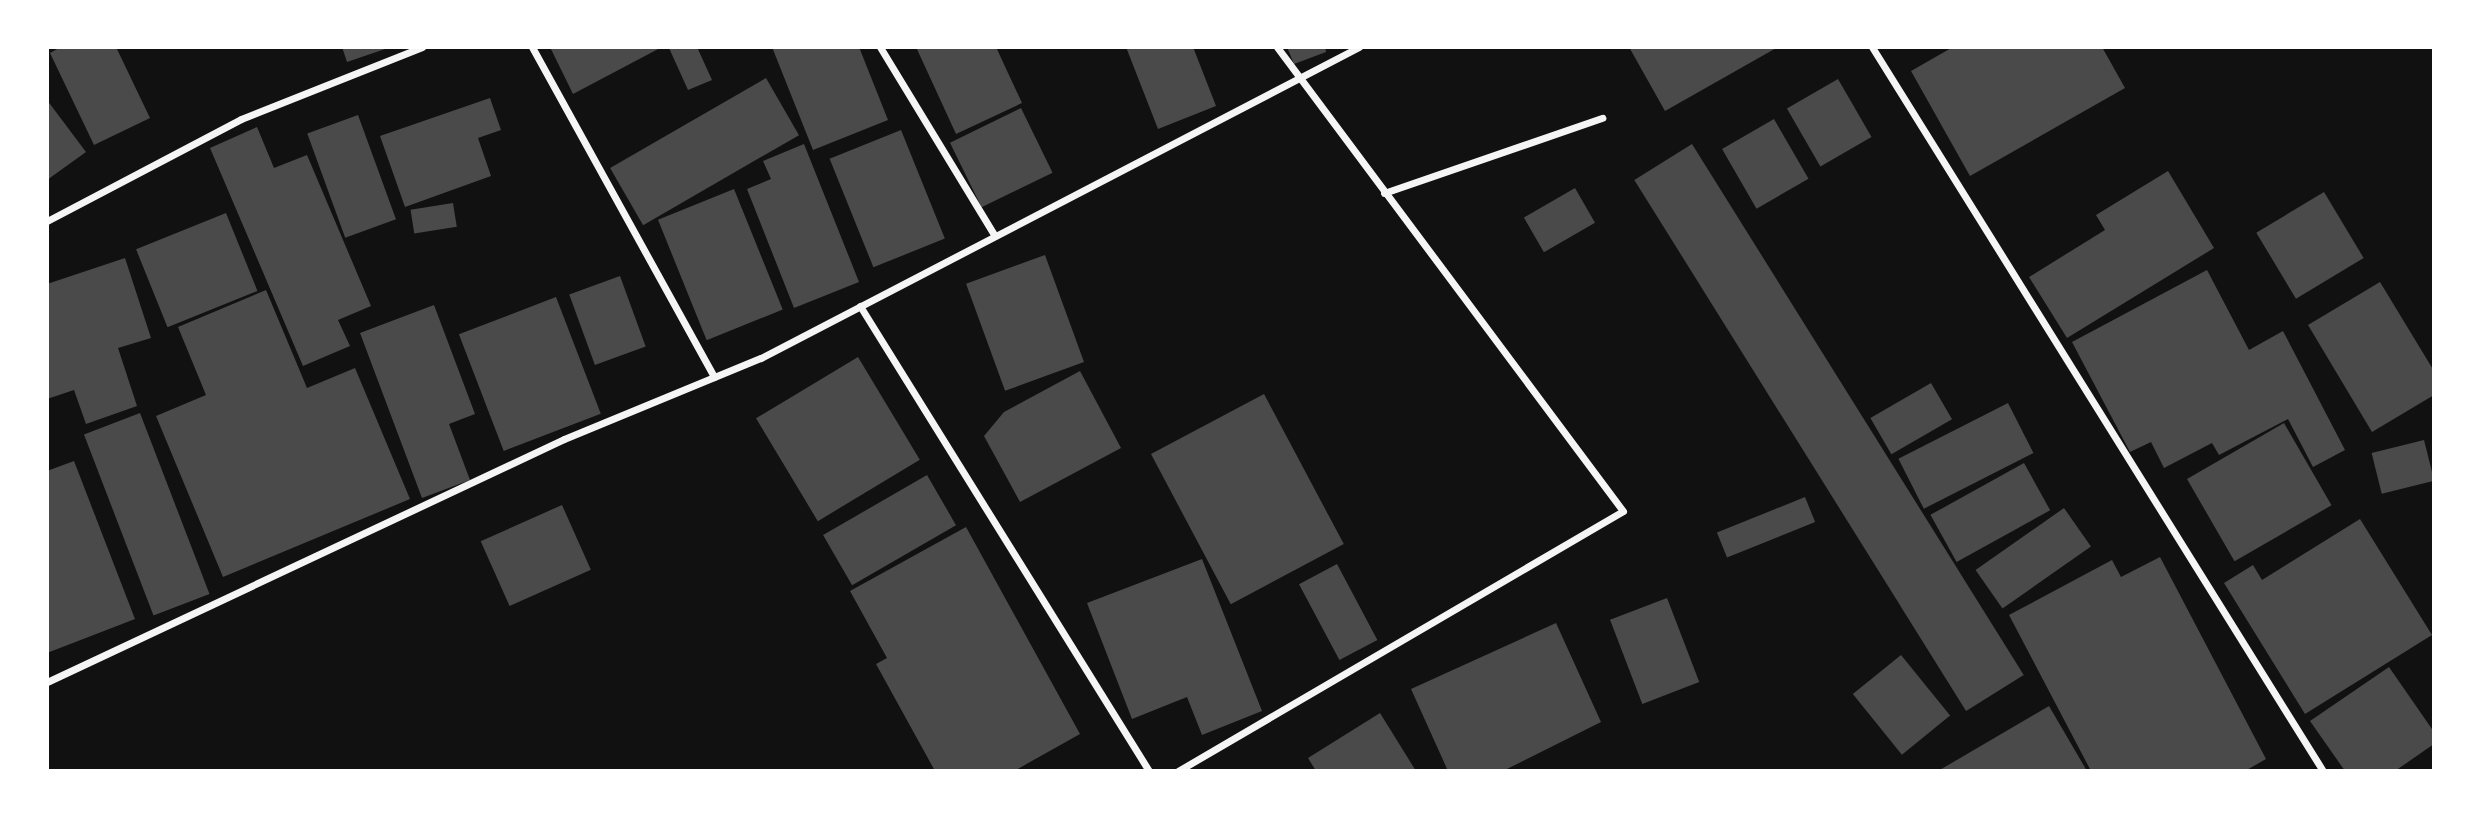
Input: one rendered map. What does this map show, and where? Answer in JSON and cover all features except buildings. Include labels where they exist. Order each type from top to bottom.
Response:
[{"type":"street","points":[[47,221],[241,119],[422,47]]},
{"type":"street","points":[[532,47],[714,377]]},
{"type":"street","points":[[880,47],[995,236]]},
{"type":"street","points":[[1178,771],[1623,511],[1298,79],[1277,47]]},
{"type":"street","points":[[47,682],[564,439],[714,377],[860,306],[1359,47]]},
{"type":"street","points":[[1872,47],[2323,771]]},
{"type":"street","points":[[1384,194],[1602,118]]},
{"type":"street","points":[[860,306],[1149,771]]}]
